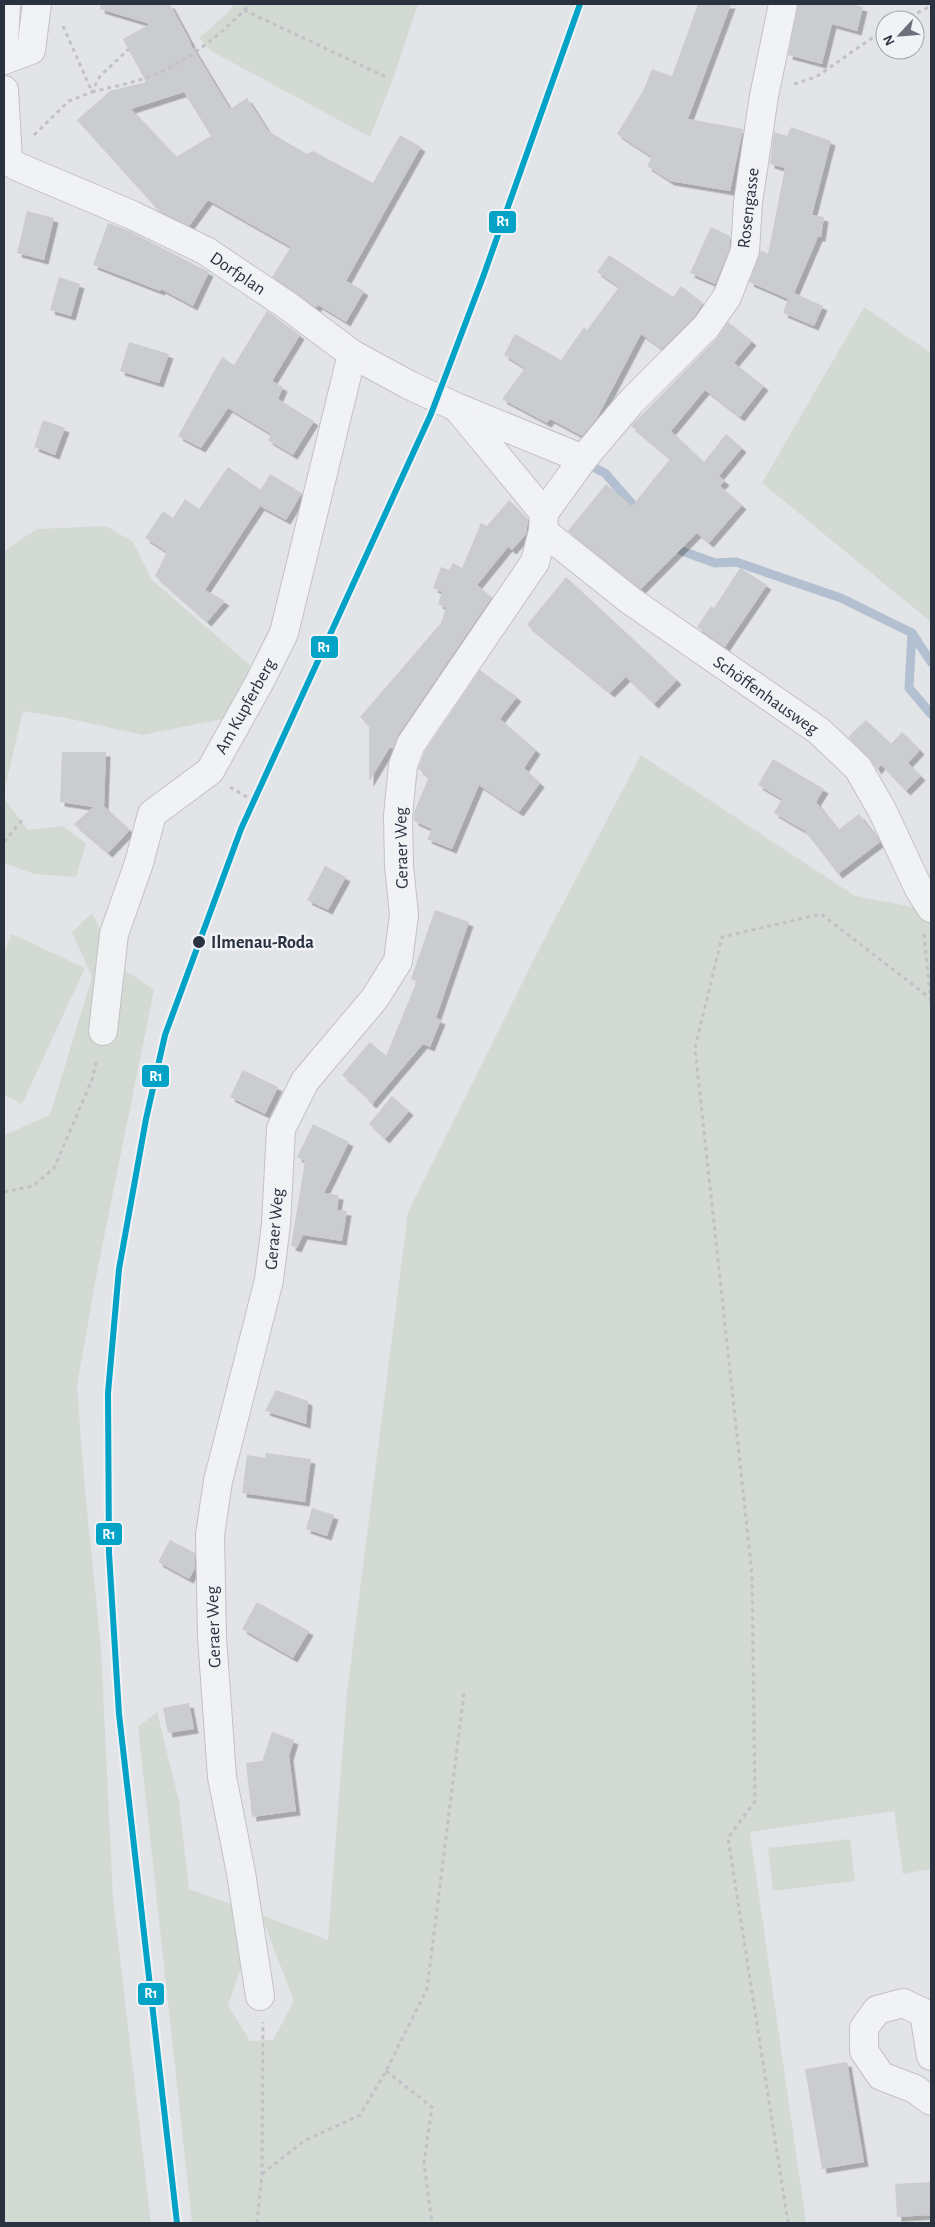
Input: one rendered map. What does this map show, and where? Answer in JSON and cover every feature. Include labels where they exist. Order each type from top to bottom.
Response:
[{"type":"street","points":[[4,42],[6,4]]},
{"type":"street","points":[[4,60],[31,50],[37,4]]},
{"type":"street","name":"Rosengasse","points":[[587,455],[631,402],[706,327],[727,297],[744,251],[748,202],[764,96],[783,4]]},
{"type":"street","points":[[4,90],[6,161]]},
{"type":"street","name":"Dorfplan","points":[[6,161],[132,215],[206,251],[288,306],[352,354],[456,408],[587,455]]},
{"type":"street","name":"Am Kupferberg","points":[[103,1031],[114,934],[139,863],[152,814],[210,771],[259,683],[284,633],[352,354]]},
{"type":"street","name":"Dorfplan","points":[[456,408],[544,522]]},
{"type":"street","points":[[544,522],[587,455]]},
{"type":"street","name":"Schöffenhausweg","points":[[544,522],[631,601],[819,731],[858,768],[882,810],[925,898]]},
{"type":"street","name":"Geraer Weg","points":[[260,1996],[241,1873],[222,1777],[212,1637],[210,1535],[218,1481],[269,1280],[276,1224],[281,1129],[305,1082],[375,998],[398,962],[404,915],[399,866],[398,816],[403,765],[411,744],[535,562],[544,522]]},
{"type":"street","points":[[931,2056],[924,2012],[903,2003],[877,2010],[864,2028],[864,2051],[881,2076],[915,2089],[931,2101]]},
{"type":"path","points":[[37,4],[56,11],[92,92]]},
{"type":"path","points":[[6,161],[69,101],[92,92],[152,76],[192,54],[228,27],[250,4]]},
{"type":"path","points":[[244,10],[388,78]]},
{"type":"path","points":[[764,96],[816,77],[875,36]]},
{"type":"path","points":[[92,92],[100,76],[129,49]]},
{"type":"path","points":[[239,793],[247,797]]},
{"type":"path","points":[[4,842],[22,820]]},
{"type":"path","points":[[925,898],[931,1005]]},
{"type":"path","points":[[788,2223],[728,1838],[755,1802],[752,1574],[694,1048],[722,937],[821,914],[930,998]]},
{"type":"path","points":[[4,1192],[33,1186],[54,1168],[92,1080],[103,1031]]},
{"type":"path","points":[[262,2174],[304,2141],[360,2115],[386,2071],[426,1989],[464,1693]]},
{"type":"path","points":[[257,2223],[262,2174],[264,2032],[260,1996]]},
{"type":"path","points":[[386,2071],[432,2107],[424,2163],[432,2223]]},
{"type":"shaded area","points":[[235,4],[418,4],[393,79],[370,137],[211,51],[199,38]]},
{"type":"shaded area","points":[[864,307],[931,353],[931,622],[762,483]]},
{"type":"shaded area","points":[[106,526],[133,542],[152,580],[250,665],[244,686],[227,718],[143,735],[66,718],[23,711],[4,792],[4,551],[37,529]]},
{"type":"shaded area","points":[[641,755],[855,896],[919,908],[931,925],[931,1869],[903,1874],[894,1811],[750,1832],[806,2223],[192,2223],[138,1727],[157,1712],[179,1801],[189,1889],[239,1907],[241,1968],[228,2005],[250,2041],[273,2040],[294,2001],[261,1915],[328,1940],[347,1692],[408,1212],[538,951]]},
{"type":"shaded area","points":[[4,798],[28,830],[63,826],[86,843],[76,877],[34,874],[4,863]]},
{"type":"shaded area","points":[[92,913],[119,966],[154,990],[98,1267],[77,1385],[84,1479],[101,1648],[113,1898],[151,2223],[4,2223],[4,1135],[50,1115],[92,977],[72,932]]},
{"type":"shaded area","points":[[12,934],[85,968],[22,1104],[4,1095],[4,952]]},
{"type":"shaded area","points":[[850,1839],[855,1881],[773,1891],[768,1848]]},
{"type":"building","points":[[101,4],[170,4],[190,43],[230,109],[247,98],[268,131],[307,154],[313,151],[373,183],[400,135],[421,147],[346,281],[364,291],[346,322],[318,305],[316,308],[272,277],[291,247],[208,200],[189,226],[159,211],[77,120],[110,91],[146,82],[123,39],[150,24],[100,9]],"holes":[[[184,92],[211,136],[176,157],[131,109]]]},
{"type":"building","points":[[698,4],[731,4],[688,119],[743,129],[730,191],[670,181],[647,166],[652,157],[617,134],[643,91],[652,69],[672,76]]},
{"type":"building","points":[[798,4],[851,4],[863,7],[857,31],[832,24],[822,64],[788,55]]},
{"type":"building","points":[[791,127],[831,141],[812,215],[824,217],[821,237],[818,237],[794,293],[823,306],[814,326],[783,313],[788,299],[749,282],[761,250],[768,254],[785,168],[770,164],[774,132],[787,136]]},
{"type":"building","points":[[27,211],[54,218],[44,260],[17,253]]},
{"type":"building","points":[[108,223],[127,230],[209,272],[193,306],[161,289],[160,291],[93,265]]},
{"type":"building","points":[[711,227],[730,236],[730,248],[715,284],[690,273]]},
{"type":"building","points":[[609,255],[673,297],[681,286],[703,303],[694,317],[662,349],[641,334],[597,418],[582,436],[550,419],[547,423],[502,399],[525,368],[504,355],[515,334],[561,360],[584,327],[587,330],[619,287],[597,272]]},
{"type":"building","points":[[59,277],[80,284],[71,316],[50,310]]},
{"type":"building","points":[[267,311],[300,335],[272,381],[283,387],[278,399],[314,421],[293,455],[268,440],[271,434],[228,408],[201,448],[178,436],[222,357],[234,365]]},
{"type":"building","points":[[728,322],[752,341],[734,363],[764,386],[740,417],[705,390],[671,431],[704,462],[726,434],[742,448],[719,476],[725,481],[720,486],[742,505],[709,543],[697,533],[641,589],[568,531],[606,484],[632,506],[670,459],[631,426],[717,338]]},
{"type":"building","points":[[129,342],[169,354],[159,383],[120,371]]},
{"type":"building","points":[[43,420],[65,428],[55,455],[34,447]]},
{"type":"building","points":[[228,467],[261,490],[270,474],[302,493],[286,520],[260,506],[205,590],[225,601],[207,622],[155,576],[167,552],[145,538],[163,511],[173,518],[185,499],[199,509]]},
{"type":"building","points":[[509,500],[528,520],[526,534],[512,550],[508,547],[477,585],[492,597],[398,735],[393,749],[390,747],[369,782],[369,726],[360,717],[441,623],[446,608],[438,604],[442,592],[433,588],[441,567],[449,570],[453,563],[462,568],[481,523],[487,526]]},
{"type":"building","points":[[740,568],[767,585],[725,647],[697,627],[711,606],[714,608]]},
{"type":"building","points":[[566,577],[677,680],[654,704],[626,677],[610,693],[527,625]]},
{"type":"building","points":[[480,670],[517,697],[500,719],[536,750],[524,768],[540,783],[519,812],[479,785],[452,849],[427,839],[432,829],[414,821],[414,812],[429,777],[418,769],[425,751]]},
{"type":"building","points":[[866,720],[891,744],[902,732],[920,750],[908,763],[921,776],[906,791],[881,765],[877,770],[869,757],[848,737]]},
{"type":"building","points":[[62,752],[106,752],[104,806],[130,830],[108,853],[74,824],[93,807],[60,802]]},
{"type":"building","points":[[773,759],[824,789],[816,802],[838,830],[859,814],[880,842],[838,874],[805,831],[774,813],[782,799],[758,785]]},
{"type":"building","points":[[325,866],[346,877],[328,910],[307,900]]},
{"type":"building","points":[[435,910],[469,922],[436,1018],[441,1020],[430,1047],[423,1044],[372,1104],[368,1101],[369,1099],[342,1075],[370,1042],[386,1056],[417,981],[411,979]]},
{"type":"building","points":[[243,1070],[278,1087],[265,1114],[230,1097]]},
{"type":"building","points":[[392,1096],[409,1111],[385,1139],[369,1124]]},
{"type":"building","points":[[313,1124],[349,1142],[324,1193],[339,1195],[337,1210],[347,1211],[342,1241],[303,1235],[297,1248],[291,1246],[305,1161],[297,1157]]},
{"type":"building","points":[[276,1390],[308,1401],[306,1424],[265,1411]]},
{"type":"building","points":[[266,1453],[311,1459],[305,1502],[242,1493],[247,1455],[265,1458]]},
{"type":"building","points":[[312,1508],[334,1515],[327,1536],[306,1529]]},
{"type":"building","points":[[170,1540],[195,1553],[195,1568],[189,1579],[158,1562]]},
{"type":"building","points":[[257,1602],[309,1631],[293,1658],[242,1629]]},
{"type":"building","points":[[189,1703],[194,1729],[168,1733],[163,1708]]},
{"type":"building","points":[[272,1732],[294,1740],[289,1756],[296,1811],[252,1817],[246,1763],[262,1761]]},
{"type":"building","points":[[847,2062],[864,2162],[822,2169],[805,2069]]},
{"type":"building","points":[[931,2182],[931,2215],[897,2217],[895,2184]]},
{"type":"waterway","points":[[593,467],[605,473],[639,512]]},
{"type":"waterway","points":[[674,546],[682,551],[715,563],[736,562],[841,598],[912,633],[931,662]]},
{"type":"waterway","points":[[912,633],[909,688],[931,714]]},
{"type":"transit line","name":"R1","points":[[177,2223],[119,1714],[109,1553],[108,1393],[119,1269],[146,1119],[165,1035],[241,829],[431,414],[483,277],[580,4]]},
{"type":"place","name":"Ilmenau-Roda","points":[[199,942]]}]
